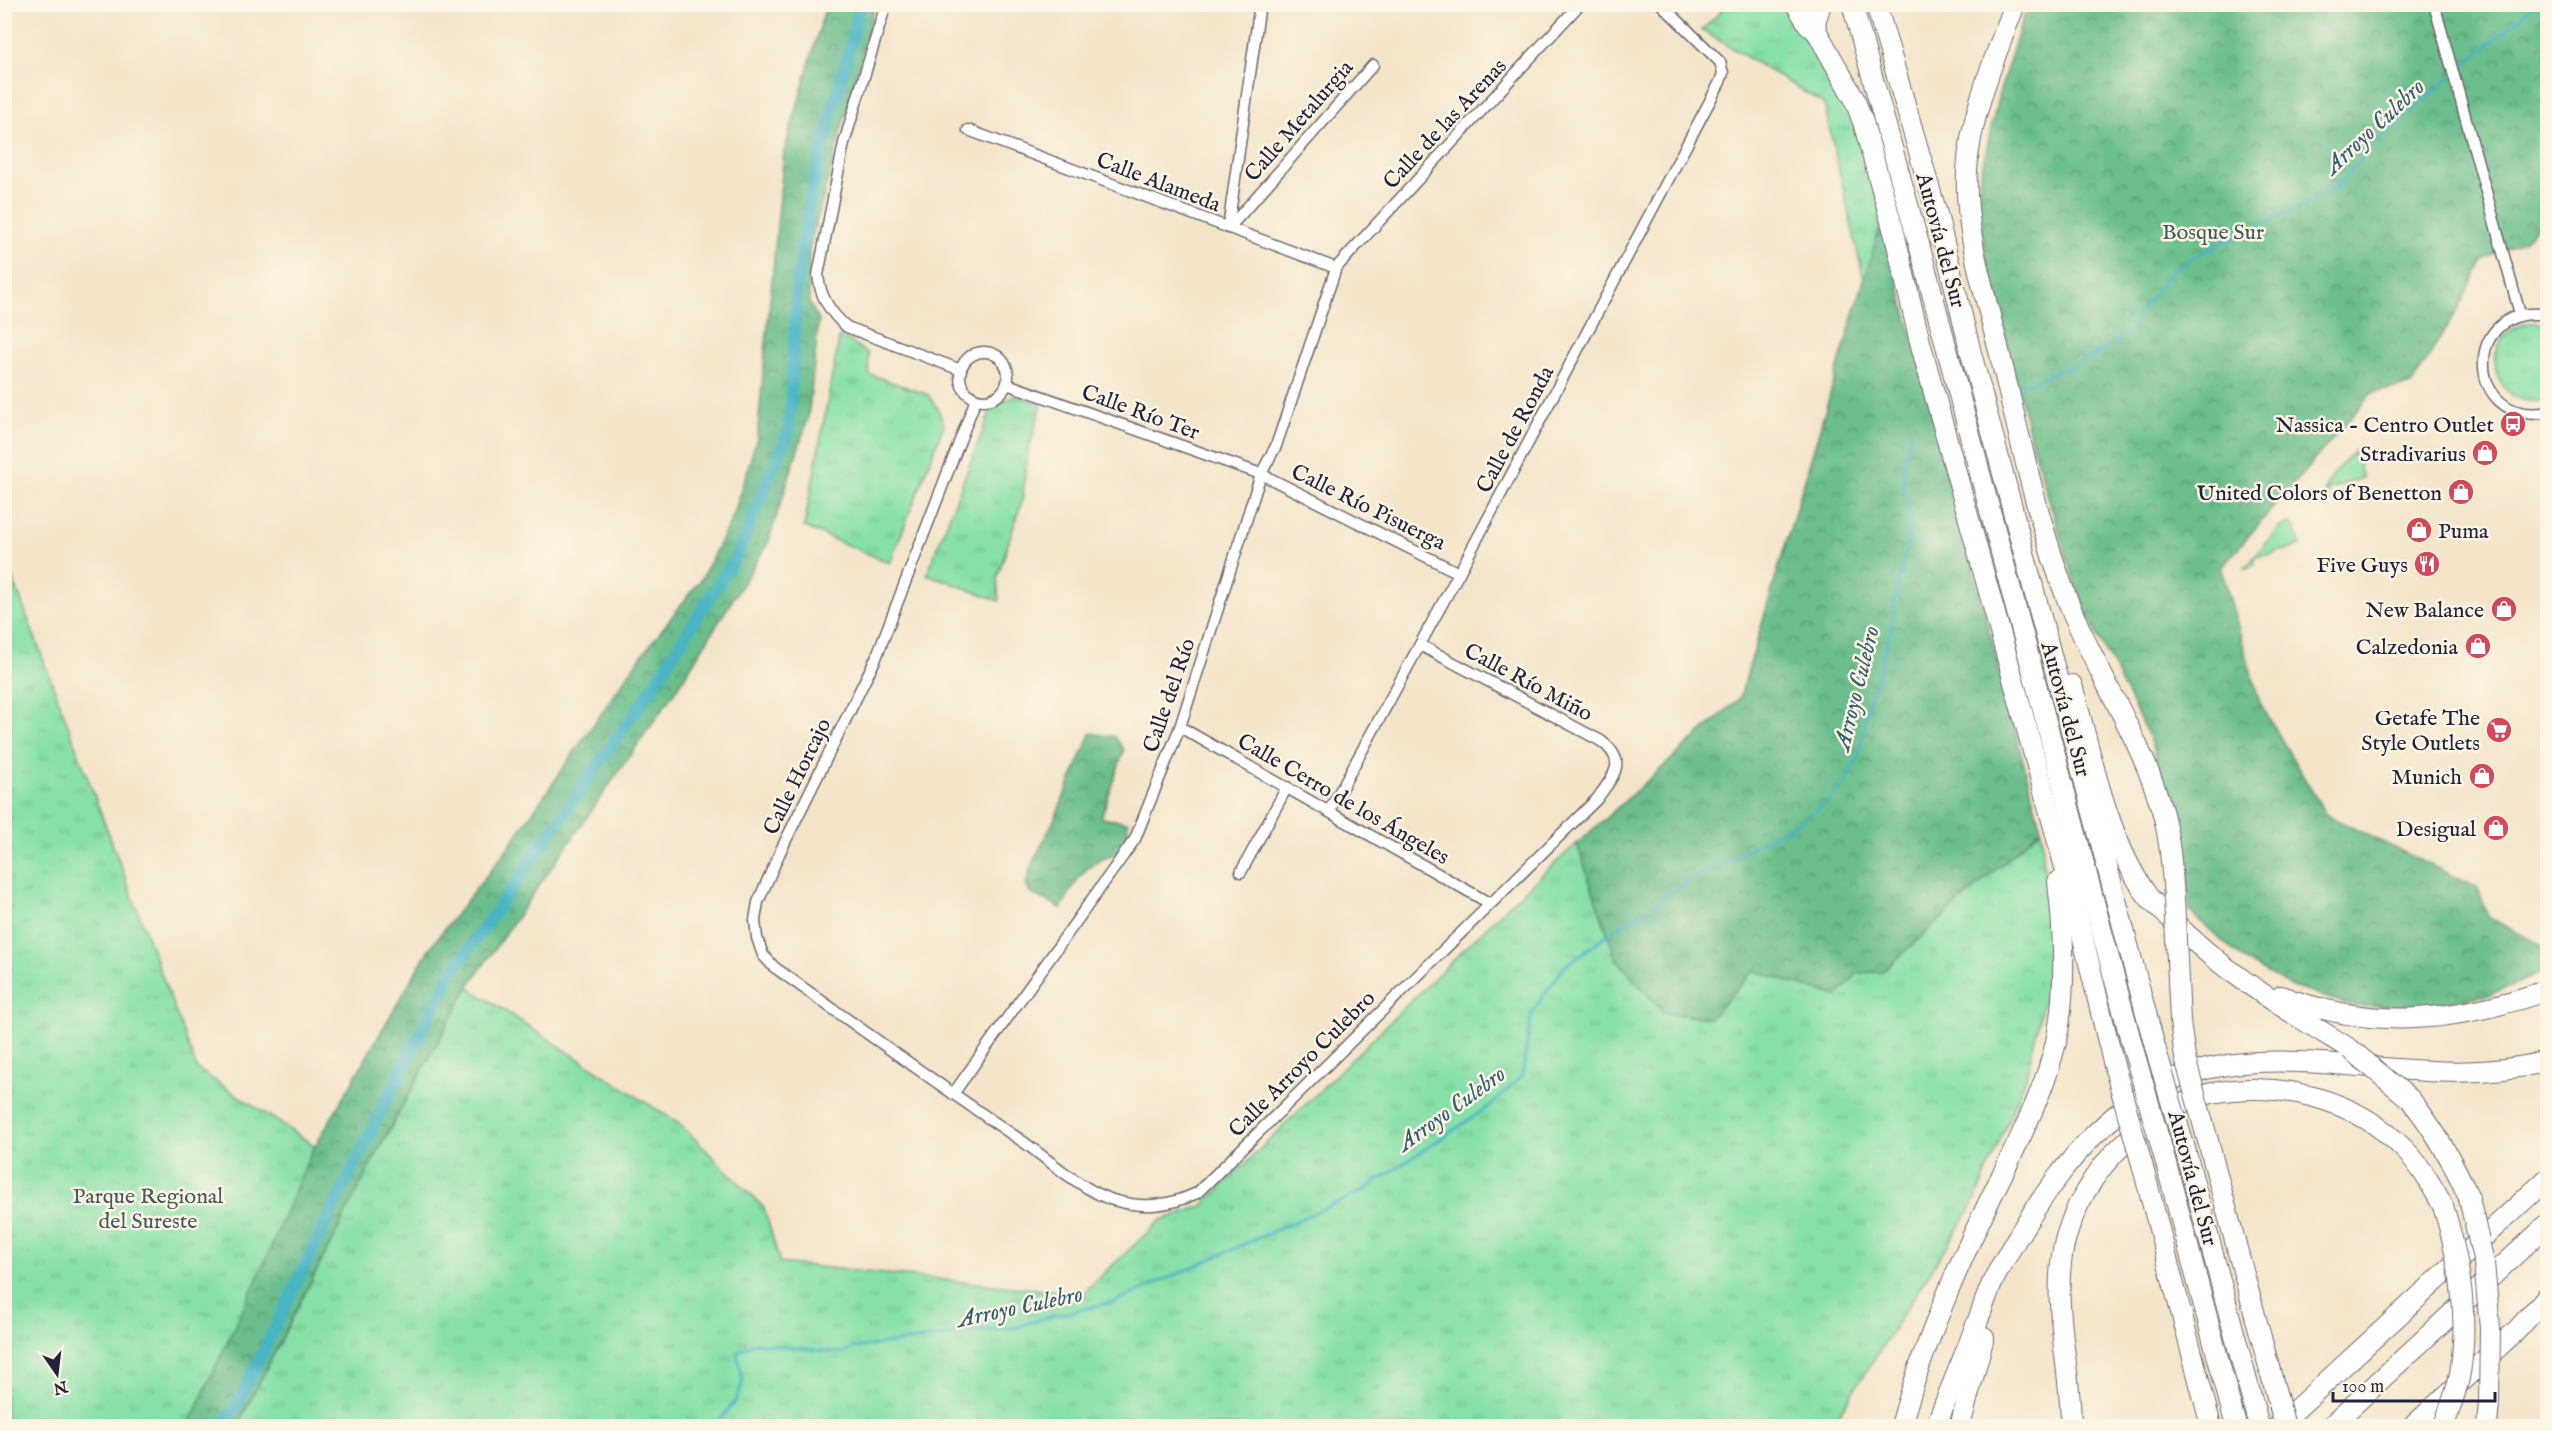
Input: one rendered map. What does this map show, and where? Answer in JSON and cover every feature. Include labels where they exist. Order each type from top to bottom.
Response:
[{"type":"highway","points":[[1796,4],[1808,24],[1817,32]]},
{"type":"highway","points":[[1821,4],[1815,23],[1817,32],[1854,98],[1863,122],[2211,1425]]},
{"type":"highway","name":"Autovía del Sur","points":[[1852,4],[1923,259],[2236,1426]]},
{"type":"highway","name":"Autovía del Sur","points":[[1876,4],[1937,214],[1971,353],[2155,1047],[2185,1149],[2259,1426]]},
{"type":"highway","points":[[2015,4],[1983,94],[1970,146],[1967,172],[1972,239],[2042,522],[2069,604],[2147,768],[2162,810],[2169,842],[2181,1030],[2185,1058],[2285,1426]]},
{"type":"highway","points":[[1876,92],[1880,135],[1903,227],[1928,370]]},
{"type":"highway","points":[[1971,353],[1990,389],[2106,807],[2125,854],[2148,895],[2184,934],[2226,970],[2350,1049],[2410,1099],[2438,1134],[2456,1167],[2469,1198],[2484,1263],[2490,1328],[2487,1426]]},
{"type":"highway","points":[[1901,1426],[1935,1324],[1960,1264],[2020,1138],[2044,1080],[2056,1041],[2062,981],[2062,915],[2051,820]]},
{"type":"highway","points":[[2512,1002],[2547,982]]},
{"type":"highway","points":[[2250,984],[2311,1007],[2369,1018],[2440,1017],[2512,1002],[2547,990]]},
{"type":"highway","points":[[1936,1426],[1995,1276],[2049,1190],[2084,1144],[2112,1116],[2158,1085],[2219,1064],[2264,1060],[2418,1072],[2469,1073],[2547,1061]]},
{"type":"highway","points":[[2071,1426],[2062,1335],[2061,1276],[2066,1237],[2092,1179],[2120,1146],[2163,1114],[2211,1093],[2256,1088],[2300,1092],[2342,1106],[2380,1128],[2405,1150],[2427,1177],[2443,1206],[2460,1271],[2464,1327],[2459,1375],[2444,1426]]},
{"type":"highway","points":[[2278,1426],[2547,1178]]},
{"type":"highway","points":[[1960,1426],[1986,1331],[2006,1280],[2049,1190]]},
{"type":"highway","points":[[2331,1426],[2547,1224]]},
{"type":"highway","points":[[2413,1426],[2518,1329],[2547,1294]]},
{"type":"street","points":[[886,4],[844,143],[818,275],[819,290],[835,318],[847,327],[961,370]]},
{"type":"street","points":[[1228,228],[1260,4]]},
{"type":"street","name":"Calle de las Arenas","points":[[1336,268],[1580,4]]},
{"type":"street","name":"Calle de Ronda","points":[[1329,811],[1460,573],[1712,99],[1723,73],[1720,62],[1661,4]]},
{"type":"street","points":[[2434,4],[2520,314]]},
{"type":"street","name":"Calle Metalurgia","points":[[1228,228],[1373,65]]},
{"type":"street","name":"Calle Alameda","points":[[968,130],[1336,268]]},
{"type":"street","name":"Calle del Río","points":[[952,1094],[1135,839],[1180,727],[1262,474],[1276,446],[1336,268]]},
{"type":"street","points":[[2547,315],[2520,314],[2505,321],[2494,331],[2486,345],[2483,370],[2489,388],[2500,401],[2511,409],[2525,413],[2547,412]]},
{"type":"street","points":[[976,354],[991,354],[1003,362],[1008,376],[1007,384],[998,396],[983,400],[976,399],[965,390],[961,370],[964,363],[976,354]]},
{"type":"street","name":"Calle Río Ter","points":[[1007,384],[1262,474]]},
{"type":"street","name":"Calle Horcajo","points":[[952,1094],[774,967],[763,955],[755,920],[758,902],[780,852],[876,658],[976,399]]},
{"type":"street","name":"Calle Río Pisuerga","points":[[1262,474],[1460,573]]},
{"type":"street","name":"Calle Río Miño","points":[[1420,645],[1601,741],[1616,755]]},
{"type":"street","name":"Calle Cerro de los Ángeles","points":[[1180,727],[1490,903]]},
{"type":"street","name":"Calle Arroyo Culebro","points":[[952,1094],[1098,1194],[1111,1200],[1153,1206],[1176,1203],[1197,1192],[1597,799],[1614,773],[1617,765],[1616,755]]},
{"type":"street","points":[[1241,872],[1287,787]]},
{"type":"green space","points":[[826,5],[875,5],[809,250],[809,303],[819,320],[808,418],[768,543],[680,684],[468,987],[383,1141],[237,1426],[188,1426],[261,1270],[311,1153],[429,949],[505,852],[639,659],[702,578],[734,514],[757,438],[784,152]]},
{"type":"green space","points":[[1727,5],[1793,5],[1847,95],[1870,170],[1965,551],[2041,829],[2052,962],[2026,1078],[1973,1205],[1831,1426],[237,1426],[341,1219],[468,987],[681,1125],[764,1208],[780,1263],[1082,1294],[1161,1220],[1202,1206],[1514,900],[1740,698],[1864,280],[1824,104],[1702,30]]},
{"type":"green space","name":"Bosque Sur","points":[[2027,5],[2547,5],[2547,217],[2523,241],[2484,259],[2458,309],[2412,384],[2372,393],[2221,568],[2260,703],[2326,815],[2478,888],[2488,917],[2547,948],[2547,970],[2542,973],[2488,995],[2414,1007],[2354,1006],[2292,987],[2244,960],[2190,912],[2184,844],[2149,737],[2081,603],[2033,448],[1985,253],[1979,205],[1980,177],[1999,94]]},
{"type":"green space","points":[[1882,220],[2041,829],[1882,972],[1858,973],[1837,996],[1754,971],[1710,1018],[1664,1013],[1616,959],[1577,844],[1740,698]]},
{"type":"green space","points":[[2534,322],[2547,325],[2548,399],[2529,401],[2513,396],[2502,385],[2496,371],[2496,355],[2501,341],[2514,329]]},
{"type":"green space","points":[[840,334],[868,354],[869,374],[928,395],[938,409],[944,425],[890,563],[804,527]]},
{"type":"green space","points":[[1014,395],[1042,404],[1028,451],[1022,501],[997,578],[999,601],[927,574],[991,410]]},
{"type":"green space","points":[[2355,451],[2363,478],[2328,489],[2329,495],[2325,496],[2331,477]]},
{"type":"green space","points":[[2289,523],[2295,528],[2300,546],[2254,558],[2255,565],[2245,568],[2280,527]]},
{"type":"green space","name":"Parque Regional del Sureste","points":[[4,555],[197,1069],[317,1147],[207,1426],[5,1426]]},
{"type":"green space","points":[[1091,733],[1115,737],[1124,750],[1101,818],[1128,822],[1128,849],[1103,858],[1080,876],[1061,908],[1030,893],[1026,884],[1033,862],[1055,818]]},
{"type":"waterway","points":[[223,1426],[235,1409],[450,976],[650,691],[737,555],[789,431],[798,275],[812,190],[861,4]]},
{"type":"waterway","name":"Arroyo Culebro","points":[[2457,72],[2535,4]]},
{"type":"waterway","name":"Arroyo Culebro","points":[[2019,386],[2083,362],[2129,334],[2140,312],[2172,270],[2193,257],[2305,204],[2339,185],[2376,142],[2452,76]]},
{"type":"waterway","name":"Arroyo Culebro","points":[[714,1426],[735,1402],[743,1382],[737,1352],[754,1343],[843,1353],[852,1348],[1018,1327],[1044,1318],[1117,1301],[1361,1192],[1491,1105],[1522,1076],[1532,1012],[1564,967],[1612,931],[1653,909],[1663,896],[1802,820],[1825,804],[1844,784],[1858,759],[1866,715],[1892,625],[1898,584],[1909,540],[1909,512],[1903,488],[1905,456],[1912,429]]},
{"type":"place","name":"Nassica - Centro Outlet","points":[[2513,424]]},
{"type":"place","name":"Stradivarius","points":[[2485,453]]},
{"type":"place","name":"United Colors of Benetton","points":[[2461,492]]},
{"type":"place","name":"Puma","points":[[2419,530]]},
{"type":"place","name":"Five Guys","points":[[2427,564]]},
{"type":"place","name":"New Balance","points":[[2504,609]]},
{"type":"place","name":"Calzedonia","points":[[2478,646]]},
{"type":"place","name":"Getafe The Style Outlets","points":[[2499,730]]},
{"type":"place","name":"Munich","points":[[2482,776]]},
{"type":"place","name":"Desigual","points":[[2496,828]]}]
